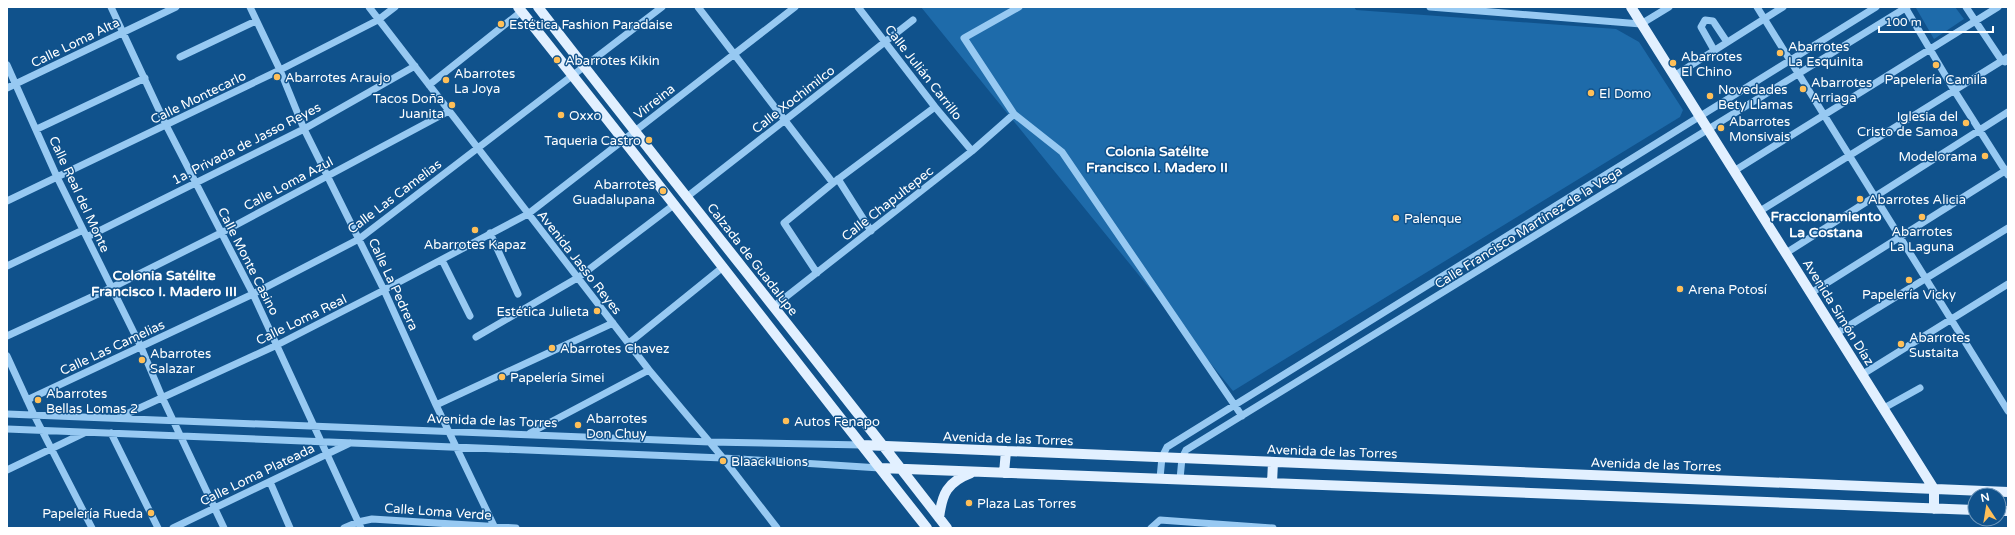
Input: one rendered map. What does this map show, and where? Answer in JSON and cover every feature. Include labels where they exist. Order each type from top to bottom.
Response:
[{"type":"main road","name":"Calzada de Guadalupe","points":[[538,7],[634,132],[688,196],[773,307],[947,528]]},
{"type":"main road","name":"Avenida Simón Díaz","points":[[1631,7],[1934,488]]},
{"type":"main road","points":[[520,9],[574,76],[623,141],[675,204],[927,528]]},
{"type":"main road","points":[[826,397],[837,388]]},
{"type":"main road","name":"Avenida de las Torres","points":[[862,445],[2008,492]]},
{"type":"main road","points":[[1004,473],[1006,451]]},
{"type":"main road","points":[[1272,483],[1273,462]]},
{"type":"main road","points":[[880,468],[1967,510]]},
{"type":"main road","points":[[939,518],[942,498],[956,479],[974,472]]},
{"type":"main road","points":[[1934,488],[1934,509]]},
{"type":"street","name":"Calle Monte Casino","points":[[111,7],[166,125],[253,294],[326,455],[360,525]]},
{"type":"street","name":"Calle Loma Alta","points":[[7,88],[176,7]]},
{"type":"street","name":"Calle La Pedrera","points":[[250,7],[280,70],[304,129],[384,290],[448,431],[494,527]]},
{"type":"street","name":"Avenida Jasso Reyes","points":[[369,7],[528,214],[630,343],[649,370],[723,458],[777,528]]},
{"type":"street","name":"Calle Montecarlo","points":[[7,201],[280,70],[378,20],[395,7]]},
{"type":"street","name":"Calle Las Camelias","points":[[27,400],[253,294],[359,239],[477,148],[574,76],[662,7]]},
{"type":"street","points":[[698,7],[785,120],[836,181],[871,231]]},
{"type":"street","name":"Virreina","points":[[528,214],[795,7]]},
{"type":"street","name":"Calle Julián Carrillo","points":[[858,7],[886,41],[934,107],[972,151]]},
{"type":"street","points":[[1019,7],[964,38],[1014,114],[1062,152],[1242,416]]},
{"type":"street","points":[[1430,7],[1641,24],[1669,7]]},
{"type":"street","points":[[1757,7],[2008,411]]},
{"type":"street","points":[[1674,76],[1783,7]]},
{"type":"street","name":"Calle Francisco Martínez de la Vega","points":[[1162,457],[1167,447],[1876,7]]},
{"type":"street","points":[[1811,292],[2007,172],[1954,90],[1906,7]]},
{"type":"street","name":"Calle Francisco Martínez de la Vega","points":[[1182,458],[1186,450],[1509,253],[1906,7]]},
{"type":"street","points":[[1760,211],[1954,90],[2006,60],[1975,21],[1966,7]]},
{"type":"street","points":[[1734,171],[1998,7]]},
{"type":"street","points":[[429,85],[520,9]]},
{"type":"street","name":"Calle Xochimilco","points":[[688,196],[913,20]]},
{"type":"street","points":[[1714,50],[1701,27],[1705,20],[1713,21],[1727,42]]},
{"type":"street","points":[[180,57],[256,21]]},
{"type":"street","name":"Calle Real del Monte","points":[[7,65],[37,129],[57,177],[140,346],[162,397],[224,528]]},
{"type":"street","name":"1a. Privada de Jasso Reyes","points":[[87,237],[304,129],[415,66]]},
{"type":"street","points":[[37,129],[145,78]]},
{"type":"street","points":[[817,273],[784,223],[836,181],[934,107]]},
{"type":"street","name":"Calle Loma Azul","points":[[7,336],[111,288],[221,232],[449,111]]},
{"type":"street","points":[[1786,253],[2008,112]]},
{"type":"street","name":"Calle Chapultepec","points":[[773,307],[972,151],[1014,114]]},
{"type":"street","points":[[476,337],[579,277],[675,204]]},
{"type":"street","name":"Calle Loma Real","points":[[118,418],[277,345],[528,214]]},
{"type":"street","points":[[1837,333],[2008,228]]},
{"type":"street","points":[[7,266],[83,230]]},
{"type":"street","points":[[490,233],[518,294]]},
{"type":"street","points":[[442,260],[470,316]]},
{"type":"street","points":[[630,343],[723,267]]},
{"type":"street","points":[[1863,374],[2008,284]]},
{"type":"street","points":[[436,405],[613,323]]},
{"type":"street","points":[[7,356],[34,415],[92,528]]},
{"type":"street","points":[[528,434],[649,370]]},
{"type":"street","points":[[1884,408],[1920,388]]},
{"type":"street","name":"Avenida de las Torres","points":[[7,414],[710,442],[862,445]]},
{"type":"street","points":[[7,429],[455,446],[723,458],[880,468]]},
{"type":"street","points":[[7,470],[86,432]]},
{"type":"street","points":[[111,433],[158,528]]},
{"type":"street","name":"Calle Loma Plateada","points":[[173,528],[351,442]]},
{"type":"street","points":[[1160,478],[1162,457]]},
{"type":"street","points":[[1180,479],[1182,458]]},
{"type":"street","points":[[270,482],[290,528]]},
{"type":"street","name":"Calle Loma Verde","points":[[344,528],[360,525],[372,519],[516,528]]},
{"type":"street","points":[[1151,528],[1160,520],[1271,528]]},
{"type":"shaded area","points":[[921,7],[1354,7],[1356,10],[1616,29],[1639,42],[1683,110],[1680,117],[1233,391]]},
{"type":"shaded area","points":[[1955,7],[1964,19],[1934,39],[1916,8]]},
{"type":"place","name":"Estética Fashion Paradaise","points":[[501,24]]},
{"type":"place","name":"Abarrotes La Esquinita","points":[[1780,53]]},
{"type":"place","name":"Abarrotes Kikin","points":[[557,60]]},
{"type":"place","name":"Abarrotes El Chino","points":[[1673,63]]},
{"type":"place","name":"Papelería Camila","points":[[1936,65]]},
{"type":"place","name":"Abarrotes Araujo","points":[[277,77]]},
{"type":"place","name":"Abarrotes La Joya","points":[[446,80]]},
{"type":"place","name":"Abarrotes Arriaga","points":[[1803,89]]},
{"type":"place","name":"El Domo","points":[[1591,93]]},
{"type":"place","name":"Novedades Bety Llamas","points":[[1710,96]]},
{"type":"place","name":"Tacos Doña Juanita","points":[[452,105]]},
{"type":"place","name":"Oxxo","points":[[561,115]]},
{"type":"place","name":"Iglesia del Cristo de Samoa","points":[[1966,123]]},
{"type":"place","name":"Abarrotes Monsivais","points":[[1721,128]]},
{"type":"place","name":"Taqueria Castro","points":[[649,140]]},
{"type":"place","name":"Modelorama","points":[[1985,156]]},
{"type":"place","name":"Abarrotes Guadalupana","points":[[663,191]]},
{"type":"place","name":"Abarrotes Alicia","points":[[1860,199]]},
{"type":"place","name":"Abarrotes La Laguna","points":[[1922,217]]},
{"type":"place","name":"Palenque","points":[[1396,218]]},
{"type":"place","name":"Abarrotes Kapaz","points":[[475,230]]},
{"type":"place","name":"Papelería Vicky","points":[[1909,280]]},
{"type":"place","name":"Arena Potosí","points":[[1680,289]]},
{"type":"place","name":"Estética Julieta","points":[[597,311]]},
{"type":"place","name":"Abarrotes Sustaita","points":[[1901,344]]},
{"type":"place","name":"Abarrotes Chavez","points":[[552,348]]},
{"type":"place","name":"Abarrotes Salazar","points":[[142,360]]},
{"type":"place","name":"Papelería Simei","points":[[502,377]]},
{"type":"place","name":"Abarrotes Bellas Lomas 2","points":[[38,400]]},
{"type":"place","name":"Autos Fenapo","points":[[786,421]]},
{"type":"place","name":"Abarrotes Don Chuy","points":[[578,425]]},
{"type":"place","name":"Blaack Lions","points":[[723,461]]},
{"type":"place","name":"Plaza Las Torres","points":[[969,503]]},
{"type":"place","name":"Papelería Rueda","points":[[151,513]]},
{"type":"district","name":"Colonia Satélite Francisco I. Madero II","points":[[1157,160]]},
{"type":"district","name":"Fraccionamiento La Costana","points":[[1826,224]]},
{"type":"district","name":"Colonia Satélite Francisco I. Madero III","points":[[164,284]]}]
